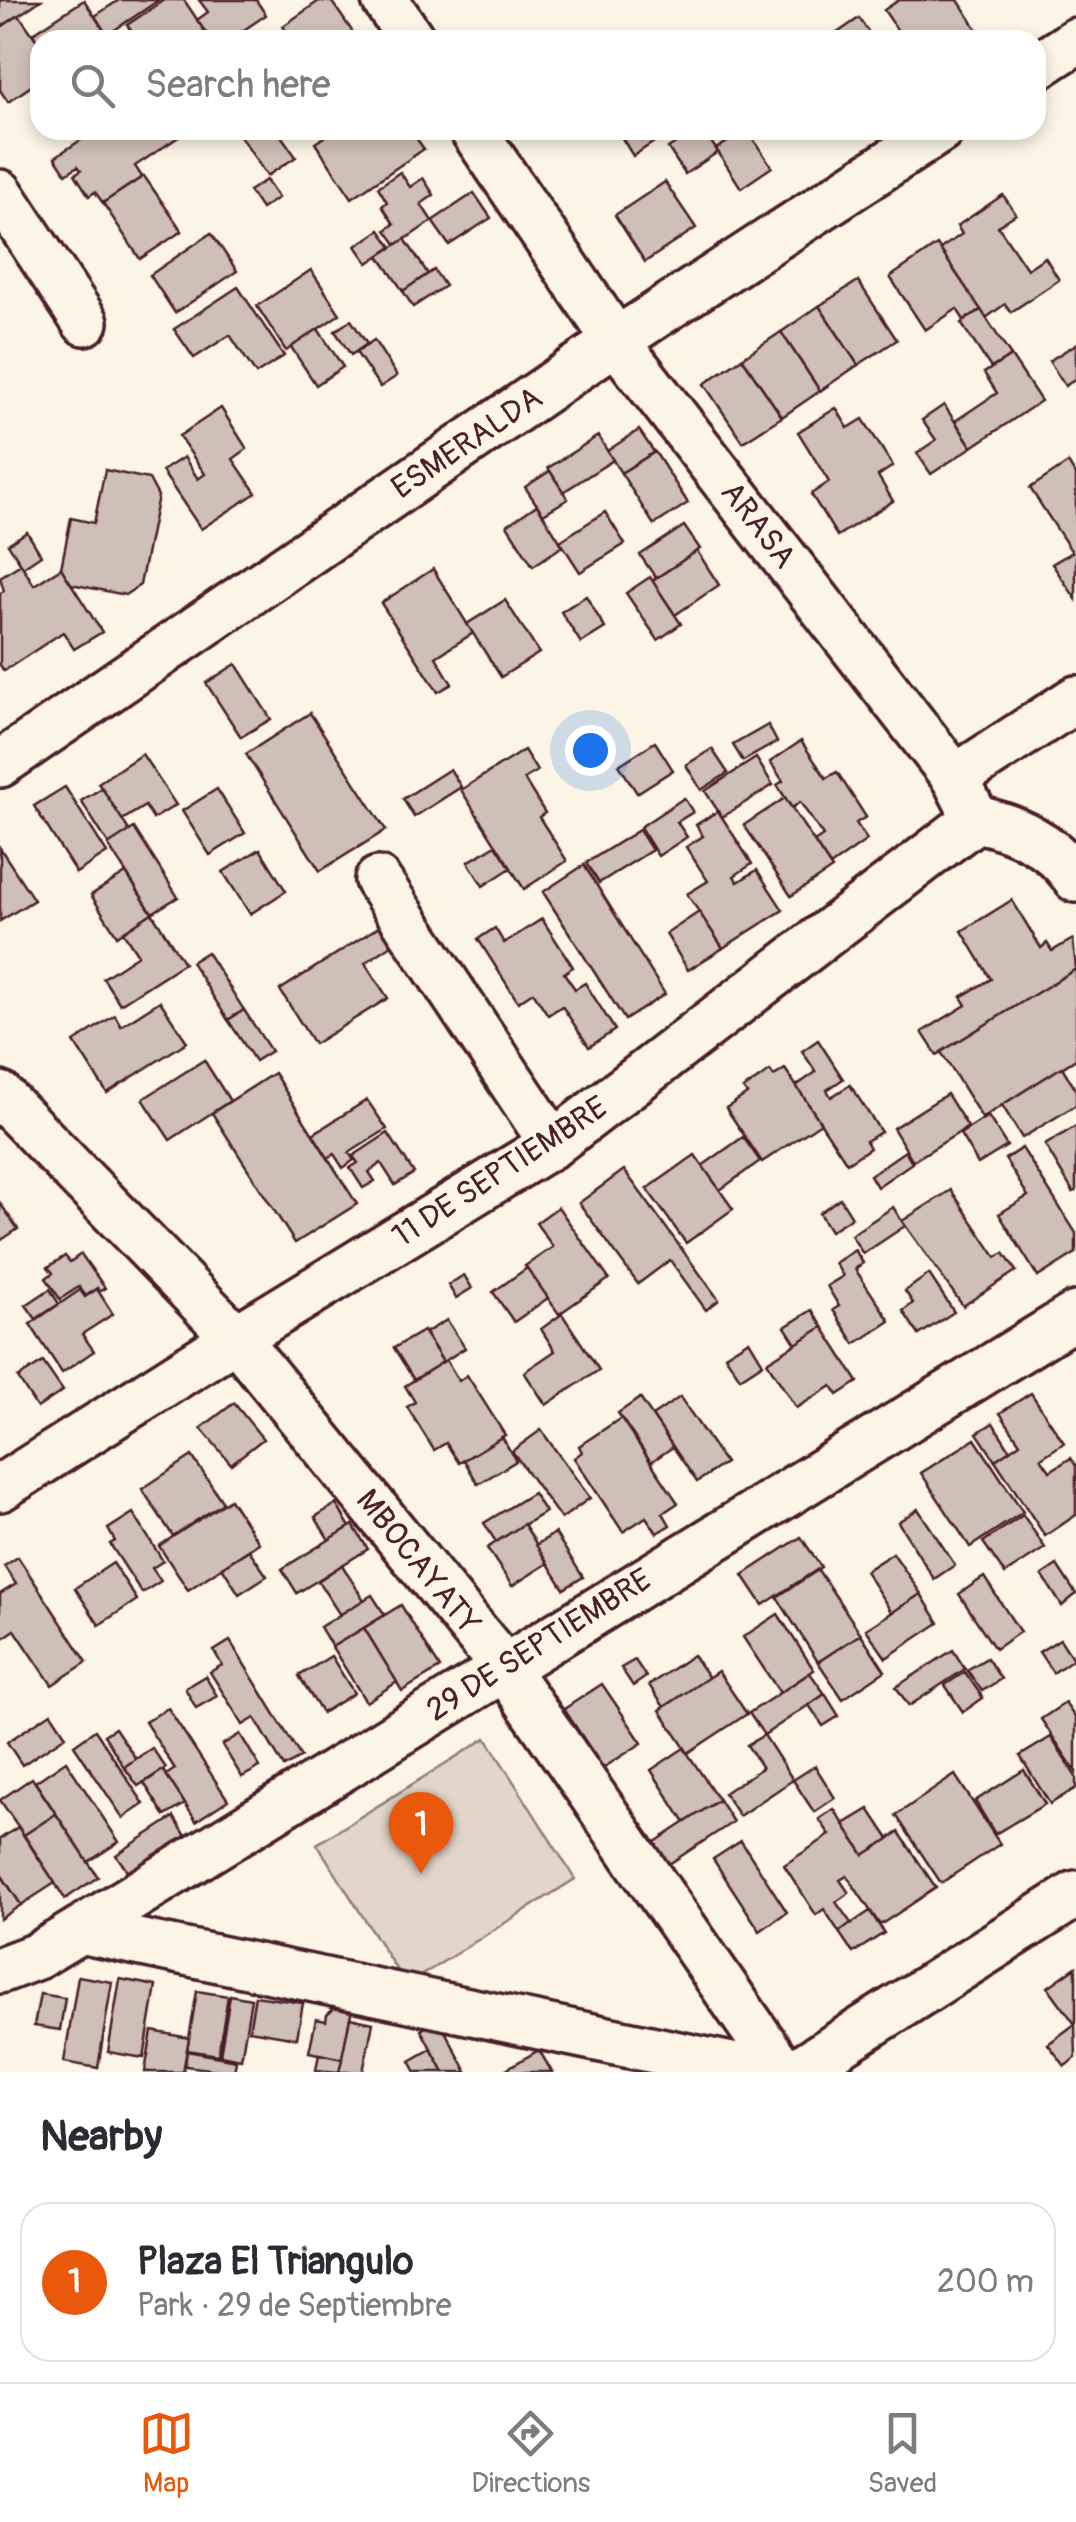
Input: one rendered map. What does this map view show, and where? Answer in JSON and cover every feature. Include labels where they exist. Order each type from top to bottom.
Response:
[{"type":"street","points":[[386,0],[406,30]]},
{"type":"street","points":[[1046,60],[1076,41]]},
{"type":"street","name":"ARASA","points":[[480,140],[616,341],[955,778],[976,820]]},
{"type":"street","name":"ESMERALDA","points":[[0,764],[616,341],[925,140]]},
{"type":"street","points":[[0,193],[85,322]]},
{"type":"street","points":[[955,778],[1076,699]]},
{"type":"street","points":[[976,820],[1006,826],[1032,839],[1067,865],[1076,879]]},
{"type":"street","name":"11 DE SEPTIEMBRE","points":[[0,1488],[553,1144],[976,820]]},
{"type":"street","points":[[378,880],[553,1144]]},
{"type":"street","name":"MBOCAYATY","points":[[0,1095],[236,1338],[504,1667],[783,2072]]},
{"type":"street","name":"29 DE SEPTIEMBRE","points":[[0,1970],[37,1956],[80,1930],[1076,1316]]},
{"type":"street","points":[[796,2072],[1076,1894]]},
{"type":"street","points":[[80,1930],[760,2072]]},
{"type":"shaded area","points":[[486,1738],[575,1879],[406,1985],[317,1844]]},
{"type":"building","points":[[0,0],[41,0],[0,28]]},
{"type":"building","points":[[84,0],[104,30],[38,30]]},
{"type":"building","points":[[119,0],[159,0],[114,30],[104,30],[95,16]]},
{"type":"building","points":[[164,0],[184,0],[204,30],[131,30],[127,25]]},
{"type":"building","points":[[199,0],[256,0],[266,15],[244,30],[204,30],[197,20],[208,12]]},
{"type":"building","points":[[899,0],[958,0],[978,30],[897,30],[884,10]]},
{"type":"building","points":[[319,1],[332,2],[351,30],[286,30],[283,26]]},
{"type":"building","points":[[19,15],[30,31],[30,87],[8,102],[0,90],[0,28]]},
{"type":"building","points":[[859,18],[867,30],[842,30]]},
{"type":"building","points":[[81,140],[174,140],[135,166],[142,177],[103,203],[95,192],[89,196],[75,174],[81,170],[78,166],[66,174],[55,157]]},
{"type":"building","points":[[243,140],[284,140],[296,157],[267,176]]},
{"type":"building","points":[[418,140],[424,149],[352,198],[315,143]]},
{"type":"building","points":[[623,140],[657,140],[633,156]]},
{"type":"building","points":[[680,140],[710,140],[718,152],[685,174],[668,148]]},
{"type":"building","points":[[731,140],[754,140],[772,167],[741,188],[716,149]]},
{"type":"building","points":[[400,172],[410,187],[423,178],[434,195],[421,204],[432,221],[397,245],[386,230],[394,224],[382,206],[387,202],[378,187]]},
{"type":"building","points":[[144,176],[182,231],[140,259],[103,203]]},
{"type":"building","points":[[266,180],[278,198],[261,209],[249,191]]},
{"type":"building","points":[[665,182],[696,228],[645,262],[615,215]]},
{"type":"building","points":[[474,193],[491,218],[449,245],[432,221]]},
{"type":"building","points":[[1003,195],[1016,214],[998,226],[1027,269],[1045,257],[1059,280],[1011,312],[1005,304],[986,318],[940,249],[962,234],[957,226]]},
{"type":"building","points":[[380,230],[392,247],[368,263],[356,246]]},
{"type":"building","points":[[211,233],[237,271],[175,313],[150,275]]},
{"type":"building","points":[[405,239],[428,274],[403,291],[379,256]]},
{"type":"building","points":[[937,245],[981,310],[964,320],[957,309],[925,330],[890,277]]},
{"type":"building","points":[[311,270],[340,314],[286,351],[257,306]]},
{"type":"building","points":[[434,270],[445,286],[413,307],[403,291]]},
{"type":"building","points":[[858,281],[897,340],[858,365],[819,306]]},
{"type":"building","points":[[238,287],[284,356],[256,374],[230,335],[194,358],[174,329]]},
{"type":"building","points":[[819,306],[858,365],[820,391],[781,332]]},
{"type":"building","points":[[981,310],[1011,356],[991,368],[961,323]]},
{"type":"building","points":[[351,320],[367,344],[351,355],[335,331]]},
{"type":"building","points":[[318,329],[343,367],[316,385],[291,347]]},
{"type":"building","points":[[781,332],[820,391],[782,417],[742,358]]},
{"type":"building","points":[[374,340],[397,376],[380,387],[356,352]]},
{"type":"building","points":[[1076,344],[1076,379],[1065,386],[1049,361]]},
{"type":"building","points":[[1011,356],[1041,401],[972,447],[955,421],[997,393],[984,373]]},
{"type":"building","points":[[742,358],[782,417],[743,442],[704,384]]},
{"type":"building","points":[[944,405],[972,447],[931,474],[917,453],[936,440],[922,420]]},
{"type":"building","points":[[221,408],[247,449],[233,459],[256,493],[201,529],[162,471],[184,457],[198,479],[205,474],[179,436]]},
{"type":"building","points":[[836,408],[848,428],[863,419],[893,466],[878,476],[893,501],[837,536],[811,494],[829,482],[798,432]]},
{"type":"building","points":[[639,430],[654,452],[621,473],[607,451]]},
{"type":"building","points":[[598,436],[613,460],[563,492],[548,468]]},
{"type":"building","points":[[655,452],[688,503],[654,525],[621,473]]},
{"type":"building","points":[[1068,463],[1076,476],[1076,599],[1052,564],[1072,552],[1030,488]]},
{"type":"building","points":[[105,470],[149,479],[158,496],[140,585],[125,595],[71,584],[61,568],[71,518],[94,523]]},
{"type":"building","points":[[550,471],[568,499],[543,514],[525,487]]},
{"type":"building","points":[[537,505],[563,546],[533,566],[507,525]]},
{"type":"building","points":[[605,512],[625,544],[580,572],[560,541]]},
{"type":"building","points":[[684,526],[700,549],[656,578],[640,555]]},
{"type":"building","points":[[27,532],[41,555],[23,567],[8,544]]},
{"type":"building","points":[[697,551],[719,585],[675,615],[652,581]]},
{"type":"building","points":[[21,564],[34,585],[61,568],[102,632],[74,649],[63,632],[4,671],[0,665],[0,593],[4,591],[0,577]]},
{"type":"building","points":[[433,569],[473,633],[436,657],[452,684],[438,692],[381,603]]},
{"type":"building","points":[[650,577],[681,624],[658,640],[626,593]]},
{"type":"building","points":[[586,596],[605,628],[581,643],[561,612]]},
{"type":"building","points":[[505,600],[539,653],[501,677],[467,624]]},
{"type":"building","points":[[236,664],[271,719],[241,737],[206,683]]},
{"type":"building","points":[[310,713],[386,830],[320,871],[246,754]]},
{"type":"building","points":[[768,725],[777,742],[743,761],[733,745]]},
{"type":"building","points":[[801,741],[826,778],[837,772],[866,817],[856,823],[867,840],[830,866],[814,842],[823,836],[800,802],[792,808],[777,785],[783,781],[770,762]]},
{"type":"building","points":[[655,742],[673,770],[637,793],[619,765]]},
{"type":"building","points":[[712,749],[728,773],[701,790],[686,765]]},
{"type":"building","points":[[524,750],[537,771],[524,779],[545,813],[539,817],[567,861],[524,889],[461,790]]},
{"type":"building","points":[[142,754],[176,805],[153,819],[145,806],[122,820],[98,783]]},
{"type":"building","points":[[756,758],[773,785],[722,817],[705,791]]},
{"type":"building","points":[[450,769],[461,787],[414,817],[403,799]]},
{"type":"building","points":[[65,787],[107,853],[76,873],[34,806]]},
{"type":"building","points":[[102,788],[130,832],[109,845],[81,801]]},
{"type":"building","points":[[217,789],[245,833],[210,855],[182,811]]},
{"type":"building","points":[[684,798],[693,812],[677,822],[687,837],[658,856],[640,827]]},
{"type":"building","points":[[785,798],[832,869],[791,896],[744,825]]},
{"type":"building","points":[[718,811],[752,864],[734,876],[738,882],[757,870],[783,910],[723,948],[687,894],[708,881],[686,847],[703,836],[696,825]]},
{"type":"building","points":[[134,828],[178,897],[152,913],[108,845]]},
{"type":"building","points":[[639,830],[652,850],[599,883],[586,863]]},
{"type":"building","points":[[496,845],[511,868],[483,886],[468,862]]},
{"type":"building","points":[[0,848],[34,900],[0,921]]},
{"type":"building","points":[[260,849],[286,891],[250,914],[223,872]]},
{"type":"building","points":[[584,865],[665,994],[625,1020],[543,892]]},
{"type":"building","points":[[126,873],[152,913],[117,936],[91,895]]},
{"type":"building","points":[[1012,900],[1041,948],[1047,943],[1052,951],[1073,939],[1076,969],[937,1055],[922,1032],[966,1005],[961,997],[991,979],[962,931]]},
{"type":"building","points":[[699,912],[723,948],[688,970],[666,934]]},
{"type":"building","points":[[152,913],[184,963],[120,1004],[103,978],[138,955],[123,932]]},
{"type":"building","points":[[542,919],[573,967],[564,973],[575,989],[585,983],[615,1030],[589,1047],[562,1006],[548,1015],[533,992],[518,1002],[478,939],[495,928],[504,943]]},
{"type":"building","points":[[380,926],[392,945],[365,963],[388,998],[314,1044],[280,990]]},
{"type":"building","points":[[207,952],[244,1010],[228,1020],[191,962]]},
{"type":"building","points":[[1076,969],[1076,1059],[982,1118],[941,1052]]},
{"type":"building","points":[[160,1001],[187,1042],[107,1093],[74,1042],[115,1015],[121,1026]]},
{"type":"building","points":[[244,1010],[271,1051],[255,1061],[228,1020]]},
{"type":"building","points":[[818,1040],[843,1079],[827,1090],[831,1097],[850,1085],[881,1132],[866,1141],[870,1148],[847,1163],[796,1086],[816,1072],[802,1051]]},
{"type":"building","points":[[204,1060],[230,1101],[170,1140],[143,1099]]},
{"type":"building","points":[[1062,1067],[1076,1090],[1076,1105],[1022,1138],[1002,1105]]},
{"type":"building","points":[[785,1069],[821,1123],[762,1162],[726,1108],[747,1094],[743,1089],[770,1071],[774,1076]]},
{"type":"building","points":[[274,1073],[357,1204],[295,1243],[212,1113]]},
{"type":"building","points":[[947,1094],[968,1127],[913,1161],[893,1128]]},
{"type":"building","points":[[367,1100],[387,1129],[349,1153],[354,1160],[343,1168],[334,1154],[328,1158],[313,1134]]},
{"type":"building","points":[[988,1116],[1007,1146],[978,1164],[960,1134]]},
{"type":"building","points":[[1076,1126],[1076,1191],[1073,1192],[1045,1145]]},
{"type":"building","points":[[388,1133],[414,1173],[395,1185],[381,1163],[369,1172],[375,1181],[363,1188],[350,1168],[358,1163],[353,1156]]},
{"type":"building","points":[[743,1137],[760,1161],[720,1190],[702,1166]]},
{"type":"building","points":[[1022,1148],[1076,1233],[1076,1253],[1038,1277],[999,1214],[1028,1196],[1005,1159]]},
{"type":"building","points":[[905,1151],[912,1163],[877,1187],[870,1175]]},
{"type":"building","points":[[695,1155],[733,1209],[686,1243],[647,1189]]},
{"type":"building","points":[[624,1170],[719,1300],[706,1310],[670,1260],[638,1284],[579,1203]]},
{"type":"building","points":[[951,1190],[996,1257],[1004,1253],[1016,1271],[963,1306],[902,1221]]},
{"type":"building","points":[[840,1198],[852,1217],[830,1231],[819,1213]]},
{"type":"building","points":[[0,1203],[18,1229],[0,1241]]},
{"type":"building","points":[[558,1207],[609,1279],[559,1314],[525,1266],[553,1247],[536,1223]]},
{"type":"building","points":[[893,1207],[905,1226],[863,1254],[851,1235]]},
{"type":"building","points":[[855,1250],[863,1263],[855,1269],[890,1321],[855,1344],[833,1310],[839,1306],[827,1286],[843,1276],[835,1263]]},
{"type":"building","points":[[81,1254],[105,1288],[99,1292],[97,1288],[86,1296],[79,1287],[60,1299],[46,1278],[53,1273],[48,1267],[65,1256],[70,1262]]},
{"type":"building","points":[[527,1268],[548,1298],[514,1322],[493,1292]]},
{"type":"building","points":[[929,1274],[954,1312],[919,1335],[903,1311],[913,1303],[905,1291]]},
{"type":"building","points":[[464,1275],[472,1288],[456,1298],[448,1285]]},
{"type":"building","points":[[50,1289],[59,1304],[36,1319],[26,1305]]},
{"type":"building","points":[[97,1289],[113,1314],[82,1334],[94,1351],[62,1373],[30,1324],[80,1290],[85,1297]]},
{"type":"building","points":[[812,1310],[823,1327],[796,1344],[785,1327]]},
{"type":"building","points":[[562,1314],[599,1370],[546,1405],[524,1372],[555,1351],[541,1329]]},
{"type":"building","points":[[447,1320],[465,1348],[443,1362],[425,1333]]},
{"type":"building","points":[[823,1327],[858,1382],[838,1395],[832,1386],[796,1408],[767,1362]]},
{"type":"building","points":[[423,1331],[443,1362],[414,1380],[394,1348]]},
{"type":"building","points":[[749,1340],[763,1363],[740,1378],[725,1355]]},
{"type":"building","points":[[446,1360],[459,1381],[467,1375],[505,1435],[459,1463],[446,1443],[434,1450],[407,1407],[415,1402],[405,1386]]},
{"type":"building","points":[[43,1362],[63,1391],[37,1408],[18,1378]]},
{"type":"building","points":[[1031,1393],[1064,1443],[1041,1458],[1050,1471],[1071,1458],[1076,1466],[1076,1515],[1045,1536],[995,1460],[1020,1443],[1000,1413]]},
{"type":"building","points":[[680,1397],[725,1463],[697,1482],[652,1416]]},
{"type":"building","points":[[640,1398],[673,1447],[651,1462],[618,1413]]},
{"type":"building","points":[[234,1403],[263,1439],[231,1464],[201,1428]]},
{"type":"building","points":[[621,1418],[678,1503],[663,1513],[670,1525],[657,1533],[646,1517],[623,1532],[574,1458],[582,1452],[579,1446]]},
{"type":"building","points":[[993,1423],[1010,1450],[995,1460],[977,1433]]},
{"type":"building","points":[[541,1430],[590,1498],[561,1519],[512,1451]]},
{"type":"building","points":[[502,1437],[516,1461],[478,1484],[464,1460]]},
{"type":"building","points":[[975,1439],[1023,1512],[970,1547],[921,1473]]},
{"type":"building","points":[[192,1456],[223,1503],[173,1536],[142,1489]]},
{"type":"building","points":[[533,1493],[545,1512],[496,1542],[484,1523]]},
{"type":"building","points":[[230,1499],[259,1543],[188,1590],[159,1546]]},
{"type":"building","points":[[336,1504],[350,1527],[329,1540],[315,1517]]},
{"type":"building","points":[[918,1509],[955,1565],[934,1579],[898,1522]]},
{"type":"building","points":[[133,1513],[163,1561],[152,1568],[161,1581],[142,1593],[110,1544],[115,1541],[108,1529]]},
{"type":"building","points":[[1023,1515],[1045,1548],[1005,1574],[983,1542]]},
{"type":"building","points":[[524,1524],[548,1563],[512,1586],[487,1548]]},
{"type":"building","points":[[353,1525],[368,1549],[297,1593],[282,1569]]},
{"type":"building","points":[[555,1533],[583,1577],[564,1589],[536,1545]]},
{"type":"building","points":[[801,1537],[821,1567],[763,1605],[743,1575]]},
{"type":"building","points":[[249,1550],[267,1576],[239,1594],[222,1567]]},
{"type":"building","points":[[893,1553],[921,1594],[892,1613],[865,1571]]},
{"type":"building","points":[[18,1557],[87,1662],[52,1685],[15,1630],[0,1640],[0,1594],[16,1584],[4,1566]]},
{"type":"building","points":[[113,1563],[137,1600],[99,1625],[75,1588]]},
{"type":"building","points":[[342,1565],[364,1600],[340,1615],[318,1581]]},
{"type":"building","points":[[1057,1565],[1076,1594],[1062,1606],[1042,1575]]},
{"type":"building","points":[[818,1570],[861,1634],[818,1662],[777,1597]]},
{"type":"building","points":[[984,1577],[1020,1632],[995,1649],[959,1594]]},
{"type":"building","points":[[921,1594],[939,1623],[886,1658],[866,1629]]},
{"type":"building","points":[[372,1595],[385,1615],[332,1647],[320,1627]]},
{"type":"building","points":[[401,1605],[440,1668],[402,1691],[364,1628]]},
{"type":"building","points":[[778,1614],[814,1670],[780,1693],[743,1637]]},
{"type":"building","points":[[364,1628],[397,1682],[366,1702],[332,1647]]},
{"type":"building","points":[[861,1634],[885,1671],[843,1699],[818,1662]]},
{"type":"building","points":[[1060,1639],[1073,1659],[1053,1673],[1039,1652]]},
{"type":"building","points":[[230,1641],[301,1757],[284,1767],[255,1718],[243,1725],[210,1672],[222,1665],[214,1651]]},
{"type":"building","points":[[953,1650],[965,1669],[909,1706],[896,1687]]},
{"type":"building","points":[[693,1655],[709,1678],[664,1707],[649,1685]]},
{"type":"building","points":[[331,1656],[354,1693],[322,1713],[299,1676]]},
{"type":"building","points":[[987,1658],[1001,1679],[982,1691],[967,1670]]},
{"type":"building","points":[[635,1660],[646,1677],[633,1686],[621,1668]]},
{"type":"building","points":[[718,1671],[747,1714],[688,1753],[660,1710]]},
{"type":"building","points":[[965,1672],[983,1698],[963,1712],[945,1685]]},
{"type":"building","points":[[810,1673],[825,1694],[764,1735],[749,1713]]},
{"type":"building","points":[[205,1676],[217,1696],[196,1708],[185,1688]]},
{"type":"building","points":[[602,1684],[642,1743],[603,1768],[564,1709]]},
{"type":"building","points":[[825,1694],[839,1716],[823,1726],[809,1705]]},
{"type":"building","points":[[1065,1703],[1076,1719],[1076,1772],[1041,1719]]},
{"type":"building","points":[[168,1708],[228,1800],[196,1821],[166,1775],[175,1769],[145,1722]]},
{"type":"building","points":[[51,1713],[66,1736],[22,1765],[7,1742]]},
{"type":"building","points":[[115,1728],[136,1759],[124,1767],[104,1735]]},
{"type":"building","points":[[95,1730],[144,1804],[123,1818],[74,1745]]},
{"type":"building","points":[[240,1734],[260,1767],[242,1777],[222,1745]]},
{"type":"building","points":[[764,1735],[793,1780],[739,1816],[724,1793],[762,1768],[747,1745]]},
{"type":"building","points":[[1051,1737],[1076,1777],[1076,1788],[1050,1804],[1020,1756]]},
{"type":"building","points":[[152,1748],[166,1768],[138,1786],[124,1767]]},
{"type":"building","points":[[684,1748],[719,1800],[685,1823],[651,1770]]},
{"type":"building","points":[[66,1761],[119,1842],[88,1862],[35,1782]]},
{"type":"building","points":[[815,1766],[835,1798],[814,1812],[793,1780]]},
{"type":"building","points":[[163,1770],[185,1804],[165,1816],[144,1783]]},
{"type":"building","points":[[1024,1770],[1045,1804],[995,1834],[975,1801]]},
{"type":"building","points":[[955,1775],[1000,1844],[941,1883],[896,1815]]},
{"type":"building","points":[[32,1778],[56,1814],[24,1835],[0,1800]]},
{"type":"building","points":[[719,1800],[733,1822],[666,1866],[652,1844]]},
{"type":"building","points":[[834,1809],[864,1855],[899,1832],[936,1888],[880,1925],[847,1876],[840,1880],[849,1893],[836,1902],[851,1923],[839,1932],[824,1909],[816,1915],[784,1865],[830,1835],[819,1819]]},
{"type":"building","points":[[869,1809],[889,1839],[864,1855],[844,1824]]},
{"type":"building","points":[[56,1814],[98,1877],[65,1899],[24,1835]]},
{"type":"building","points":[[174,1817],[186,1836],[129,1873],[116,1855]]},
{"type":"building","points":[[18,1827],[55,1883],[21,1905],[0,1873],[0,1839]]},
{"type":"building","points":[[741,1841],[787,1912],[760,1931],[713,1859]]},
{"type":"building","points":[[0,1873],[21,1905],[0,1919]]},
{"type":"building","points":[[870,1911],[884,1933],[853,1953],[839,1932]]},
{"type":"building","points":[[1076,1967],[1076,2023],[1075,2024],[1048,1987]]},
{"type":"building","points":[[78,1976],[112,1982],[98,2068],[64,2062]]},
{"type":"building","points":[[120,1979],[156,1986],[144,2058],[108,2052]]},
{"type":"building","points":[[197,1991],[228,1996],[218,2055],[187,2050]]},
{"type":"building","points":[[40,1994],[65,1998],[60,2030],[34,2026]]},
{"type":"building","points":[[230,1995],[251,1999],[241,2059],[220,2055]]},
{"type":"building","points":[[255,1996],[303,2003],[297,2038],[249,2030]]},
{"type":"building","points":[[338,2005],[352,2008],[342,2059],[309,2052],[316,2019],[326,2021]]},
{"type":"building","points":[[350,2018],[373,2023],[363,2072],[339,2072]]},
{"type":"building","points":[[439,2020],[467,2072],[444,2072],[421,2030]]},
{"type":"building","points":[[1075,2024],[1076,2058],[1065,2066],[1048,2044]]},
{"type":"building","points":[[152,2031],[189,2038],[183,2072],[145,2072]]},
{"type":"building","points":[[431,2049],[444,2072],[416,2072],[410,2061]]},
{"type":"building","points":[[539,2050],[552,2072],[501,2072]]},
{"type":"building","points":[[187,2051],[236,2060],[234,2072],[185,2066]]},
{"type":"building","points":[[319,2054],[342,2059],[339,2072],[316,2070]]},
{"type":"place","name":"Plaza El Triangulo","points":[[421,1874]]}]
